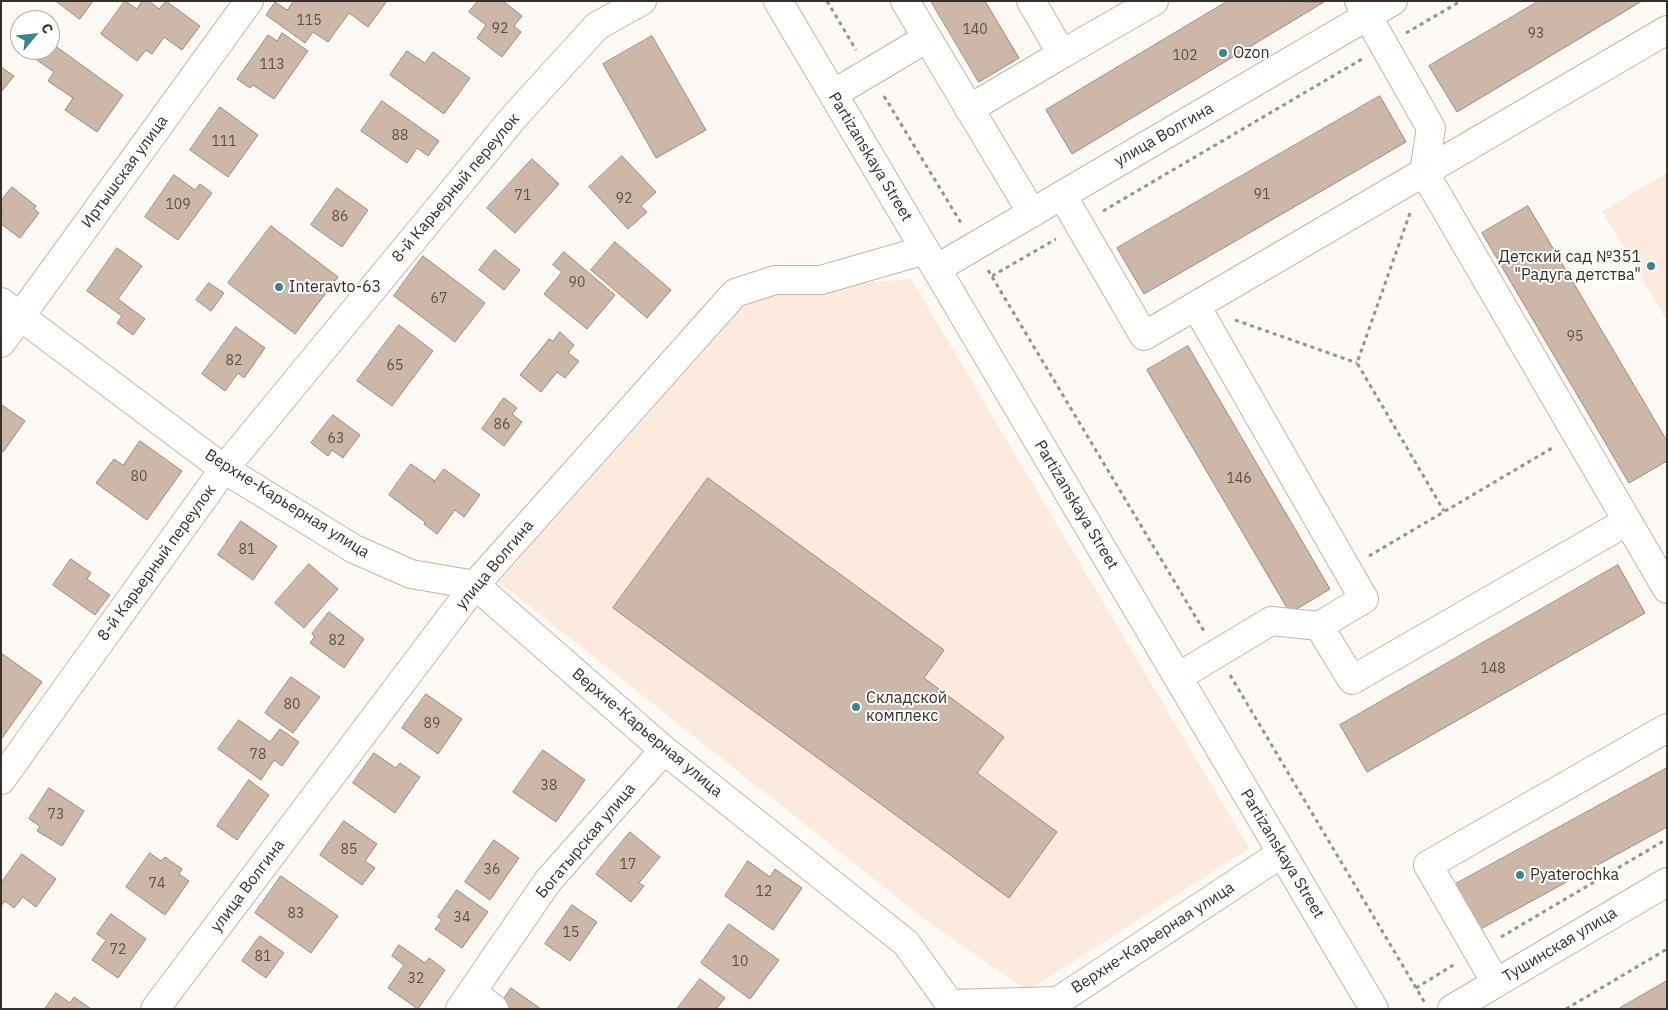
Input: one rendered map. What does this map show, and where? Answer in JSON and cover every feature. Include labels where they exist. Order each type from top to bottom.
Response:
[{"type":"street","name":"Иртышская улица","points":[[1,343],[12,309],[249,1]]},
{"type":"street","name":"8-й Карьерный переулок","points":[[1,780],[224,469],[514,117],[598,26],[642,1]]},
{"type":"street","name":"Partizanskaya Street","points":[[778,1],[1374,1009]]},
{"type":"street","points":[[905,1],[1032,213]]},
{"type":"street","points":[[1030,1],[1062,54]]},
{"type":"street","points":[[969,109],[1154,1]]},
{"type":"street","name":"улица Волгина","points":[[155,1009],[475,585],[734,293],[775,280],[821,280],[930,259],[974,247],[1062,195],[1363,9],[1393,1]]},
{"type":"street","points":[[1363,9],[1431,128],[1424,172],[1667,590]]},
{"type":"street","points":[[1062,195],[1144,336],[1666,32]]},
{"type":"street","points":[[833,94],[927,38]]},
{"type":"street","points":[[1178,677],[1271,620],[1319,626],[1364,599],[1196,306]]},
{"type":"street","name":"Верхне-Карьерная улица","points":[[12,309],[224,469],[354,549],[411,574],[475,585],[664,750],[906,943],[949,1006],[1058,1001],[1282,853]]},
{"type":"street","points":[[1319,626],[1352,680],[1626,522]]},
{"type":"street","points":[[1496,983],[1428,865],[1667,728]]},
{"type":"street","name":"Богатырская улица","points":[[466,1000],[548,881],[664,750]]},
{"type":"street","name":"Тушинская улица","points":[[1452,1009],[1667,882]]},
{"type":"street","points":[[466,1000],[494,1009]]},
{"type":"path","points":[[827,1],[1428,1009]]},
{"type":"path","points":[[992,276],[1461,1]]},
{"type":"path","points":[[1357,363],[1424,172]]},
{"type":"path","points":[[1196,306],[1357,363],[1444,511]]},
{"type":"path","points":[[1347,569],[1576,434]]},
{"type":"path","points":[[1416,988],[1667,839]]},
{"type":"path","points":[[1566,1009],[1667,949]]},
{"type":"shaded area","name":"Детский сад №351 \"Радуга детства\"","points":[[1667,173],[1667,321],[1602,211]]},
{"type":"shaded area","points":[[911,279],[1249,848],[1028,991],[927,921],[499,582],[743,307],[779,290]]},
{"type":"building","points":[[56,1],[93,1],[80,19]]},
{"type":"building","points":[[125,1],[137,9],[142,1],[149,1],[159,9],[166,1],[200,26],[182,50],[164,37],[152,54],[146,50],[137,61],[101,34]]},
{"type":"building","points":[[294,1],[387,1],[368,27],[349,13],[328,42],[313,32],[305,43],[266,15],[275,2],[287,10]]},
{"type":"building","points":[[478,1],[503,1],[522,16],[514,26],[521,32],[502,57],[477,38],[486,25],[469,12]]},
{"type":"building","points":[[931,1],[985,1],[1019,58],[979,82]]},
{"type":"building","points":[[1228,1],[1324,2],[1072,154],[1046,110]]},
{"type":"building","points":[[1539,1],[1642,1],[1457,112],[1429,66]]},
{"type":"building","points":[[282,33],[308,51],[274,99],[253,85],[250,88],[237,79],[268,35],[277,41]]},
{"type":"building","points":[[652,36],[706,130],[656,158],[603,64]]},
{"type":"building","points":[[60,49],[123,95],[97,132],[65,110],[73,98],[48,81],[54,72],[37,60],[60,60]]},
{"type":"building","points":[[407,51],[425,63],[433,52],[470,78],[444,114],[390,75]]},
{"type":"building","points":[[1,67],[14,76],[1,92]]},
{"type":"building","points":[[1380,96],[1406,142],[1144,294],[1117,248]]},
{"type":"building","points":[[382,101],[439,141],[428,156],[417,148],[407,163],[361,131]]},
{"type":"building","points":[[220,107],[258,135],[228,177],[190,150]]},
{"type":"building","points":[[622,156],[656,192],[641,206],[647,212],[628,229],[589,187]]},
{"type":"building","points":[[532,159],[559,184],[515,233],[487,208]]},
{"type":"building","points":[[174,175],[195,190],[200,184],[212,193],[178,240],[145,217]]},
{"type":"building","points":[[12,187],[36,206],[34,209],[39,213],[20,238],[1,224],[1,217],[4,213],[1,211],[1,201]]},
{"type":"building","points":[[337,188],[368,210],[342,247],[311,225]]},
{"type":"building","points":[[1528,206],[1667,441],[1667,461],[1629,483],[1482,233]]},
{"type":"building","points":[[271,226],[338,277],[295,334],[228,283]]},
{"type":"building","points":[[615,242],[671,290],[647,318],[591,270]]},
{"type":"building","points":[[117,248],[142,266],[118,299],[145,319],[133,335],[117,323],[122,316],[87,291]]},
{"type":"building","points":[[495,250],[520,270],[504,290],[479,270]]},
{"type":"building","points":[[564,252],[615,295],[587,329],[544,294],[562,272],[553,265]]},
{"type":"building","points":[[423,256],[485,303],[455,342],[394,296]]},
{"type":"building","points":[[209,283],[224,293],[211,311],[196,300]]},
{"type":"building","points":[[399,325],[433,351],[392,406],[357,381]]},
{"type":"building","points":[[236,327],[265,348],[244,378],[238,373],[225,391],[202,374]]},
{"type":"building","points":[[560,332],[574,345],[568,353],[579,361],[565,378],[557,372],[541,392],[520,375],[549,339],[553,341]]},
{"type":"building","points":[[1188,346],[1330,589],[1290,613],[1147,370]]},
{"type":"building","points":[[504,398],[517,408],[512,414],[522,422],[504,446],[482,429]]},
{"type":"building","points":[[2,405],[25,421],[3,452],[1,451]]},
{"type":"building","points":[[333,415],[360,435],[343,458],[332,450],[328,456],[311,443]]},
{"type":"building","points":[[140,441],[182,471],[147,520],[96,483],[114,459],[123,465]]},
{"type":"building","points":[[411,464],[435,481],[444,469],[480,495],[464,517],[455,510],[437,534],[424,524],[425,522],[389,495]]},
{"type":"building","name":"Складской комплекс","points":[[708,478],[944,650],[924,678],[1004,737],[977,773],[1057,832],[1009,898],[613,608]]},
{"type":"building","points":[[241,521],[277,546],[253,580],[218,555]]},
{"type":"building","points":[[71,559],[91,573],[87,579],[110,595],[95,615],[53,585]]},
{"type":"building","points":[[309,564],[338,589],[304,628],[275,603]]},
{"type":"building","points":[[1618,565],[1645,613],[1367,772],[1340,725]]},
{"type":"building","points":[[329,612],[364,639],[344,668],[310,643],[315,636],[312,634]]},
{"type":"building","points":[[1,653],[42,682],[2,738],[1,738]]},
{"type":"building","points":[[291,677],[320,697],[293,733],[265,713]]},
{"type":"building","points":[[426,694],[462,719],[438,754],[402,728]]},
{"type":"building","points":[[239,720],[270,742],[280,729],[299,742],[282,766],[274,760],[261,780],[218,749]]},
{"type":"building","points":[[543,750],[585,780],[556,822],[513,792]]},
{"type":"building","points":[[374,753],[396,768],[400,763],[420,777],[395,813],[353,783]]},
{"type":"building","points":[[1667,768],[1667,827],[1477,931],[1452,886]]},
{"type":"building","points":[[249,780],[269,795],[237,840],[217,826]]},
{"type":"building","points":[[49,788],[84,811],[62,846],[37,831],[40,826],[29,819]]},
{"type":"building","points":[[344,821],[377,844],[365,861],[375,868],[362,885],[320,855]]},
{"type":"building","points":[[630,832],[660,857],[639,883],[644,886],[631,902],[596,874]]},
{"type":"building","points":[[494,840],[519,858],[490,900],[465,882]]},
{"type":"building","points":[[150,853],[161,861],[165,857],[182,869],[179,874],[189,881],[165,915],[126,887]]},
{"type":"building","points":[[22,854],[56,879],[36,907],[23,897],[14,908],[5,901],[1,906],[1,883]]},
{"type":"building","points":[[748,861],[770,877],[775,869],[802,888],[773,930],[725,896]]},
{"type":"building","points":[[281,876],[338,916],[311,953],[255,913]]},
{"type":"building","points":[[457,890],[488,912],[462,948],[435,929],[442,920],[438,917]]},
{"type":"building","points":[[572,905],[597,922],[570,961],[545,944]]},
{"type":"building","points":[[111,914],[146,939],[118,978],[92,960],[106,940],[97,934]]},
{"type":"building","points":[[729,924],[779,960],[750,999],[701,963]]},
{"type":"building","points":[[260,936],[284,953],[266,978],[242,961]]},
{"type":"building","points":[[399,945],[425,963],[429,958],[445,970],[418,1009],[388,988],[404,965],[392,956]]},
{"type":"building","points":[[700,979],[725,998],[716,1009],[677,1009]]},
{"type":"building","points":[[1667,981],[1667,1009],[1620,1009],[1620,1008]]},
{"type":"building","points":[[511,988],[541,1009],[506,1009],[500,1005]]},
{"type":"building","points":[[56,993],[70,1003],[74,997],[91,1009],[45,1009]]},
{"type":"place","name":"Ozon","points":[[1223,53]]},
{"type":"place","name":"Детский сад №351 \"Радуга детства\"","points":[[1651,266]]},
{"type":"place","name":"Interavto-63","points":[[279,287]]},
{"type":"place","name":"Складской комплекс","points":[[856,707]]},
{"type":"place","name":"Pyaterochka","points":[[1520,875]]}]
